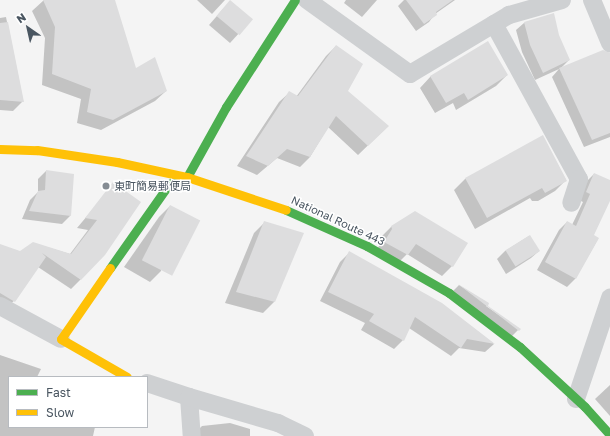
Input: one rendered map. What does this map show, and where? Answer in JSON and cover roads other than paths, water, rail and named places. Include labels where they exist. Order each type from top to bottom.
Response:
[{"type":"main road","points":[[125,376],[61,339],[169,184],[187,177],[226,107],[296,0]]},
{"type":"main road","name":"National Route 443","points":[[0,149],[36,150],[117,162],[187,177],[291,212],[374,250],[449,293],[520,347],[576,399],[610,435]]},
{"type":"street","points":[[307,0],[410,74],[509,15],[534,4],[562,0]]},
{"type":"street","points":[[592,0],[610,43]]},
{"type":"street","points":[[494,24],[579,179],[571,203]]},
{"type":"street","points":[[576,399],[610,298]]},
{"type":"street","points":[[0,306],[61,339]]},
{"type":"street","points":[[148,384],[278,423],[305,436]]},
{"type":"street","points":[[189,397],[192,436]]},
{"type":"place","name":"東町簡易郵便局","points":[[106,186]]}]
